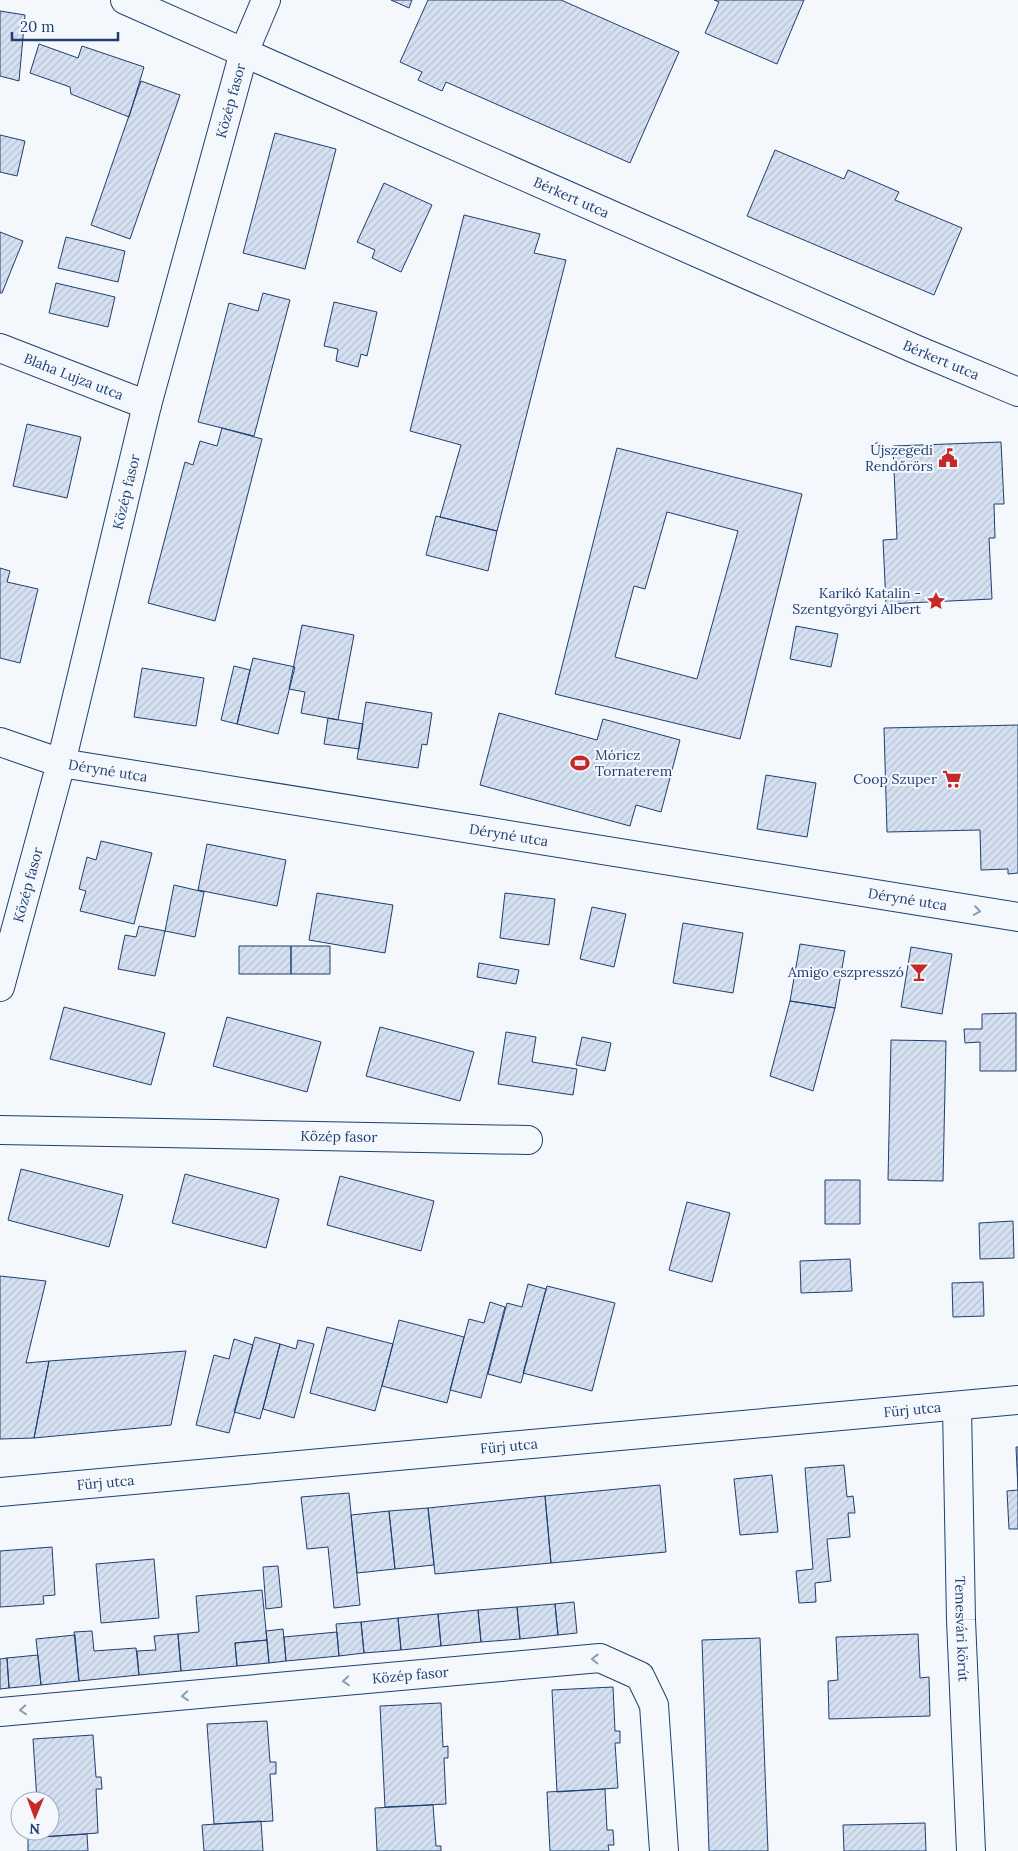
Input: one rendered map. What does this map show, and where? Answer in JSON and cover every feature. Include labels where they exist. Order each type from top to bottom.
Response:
[{"type":"street","name":"Bérkert utca","points":[[125,0],[915,349],[1018,392]]},
{"type":"street","name":"Közép fasor","points":[[0,987],[61,763],[147,405],[244,52],[266,0]]},
{"type":"street","name":"Blaha Lujza utca","points":[[0,348],[147,405]]},
{"type":"street","name":"Déryné utca","points":[[0,742],[61,763],[1018,917]]},
{"type":"street","name":"Közép fasor","points":[[0,1130],[528,1140]]},
{"type":"street","name":"Fürj utca","points":[[0,1492],[1018,1400]]},
{"type":"street","name":"Temesvári körút","points":[[957,1407],[961,1620],[971,1851]]},
{"type":"street","name":"Közép fasor","points":[[0,1712],[600,1658],[640,1676],[654,1706],[664,1851]]},
{"type":"building","points":[[391,0],[412,0],[409,8]]},
{"type":"building","points":[[428,0],[561,0],[679,52],[630,163],[446,82],[442,91],[418,80],[422,72],[400,62]]},
{"type":"building","points":[[714,0],[804,0],[777,64],[705,33],[719,2]]},
{"type":"building","points":[[0,11],[25,15],[19,81],[0,76]]},
{"type":"building","points":[[39,44],[78,58],[82,46],[144,67],[129,117],[71,94],[70,87],[30,73]]},
{"type":"building","points":[[141,81],[180,95],[130,239],[91,225]]},
{"type":"building","points":[[275,133],[336,149],[305,269],[243,253]]},
{"type":"building","points":[[0,135],[25,141],[17,176],[0,172]]},
{"type":"building","points":[[775,150],[844,179],[848,170],[899,192],[895,200],[962,228],[934,295],[747,216]]},
{"type":"building","points":[[384,183],[432,205],[401,272],[372,258],[375,250],[357,242]]},
{"type":"building","points":[[464,215],[540,234],[534,253],[566,260],[497,531],[440,517],[461,445],[410,431]]},
{"type":"building","points":[[0,232],[23,241],[2,293],[0,293]]},
{"type":"building","points":[[66,237],[125,251],[118,282],[58,268]]},
{"type":"building","points":[[56,283],[115,297],[108,327],[49,313]]},
{"type":"building","points":[[263,293],[290,300],[254,436],[198,422],[229,303],[258,311]]},
{"type":"building","points":[[334,302],[377,312],[367,356],[361,354],[358,367],[336,361],[338,349],[324,346]]},
{"type":"building","points":[[27,424],[81,437],[67,498],[13,486]]},
{"type":"building","points":[[222,428],[262,439],[215,621],[148,603],[185,462],[193,465],[200,441],[217,446]]},
{"type":"building","points":[[1001,442],[1004,504],[994,504],[995,538],[989,538],[992,599],[886,604],[883,540],[897,539],[893,446]]},
{"type":"building","points":[[617,448],[802,494],[740,739],[555,694]],"holes":[[[667,512],[738,531],[697,679],[615,657],[634,586],[645,589]]]},
{"type":"building","points":[[436,516],[497,531],[488,571],[426,555]]},
{"type":"building","points":[[0,568],[10,571],[7,582],[38,589],[20,663],[0,658]]},
{"type":"building","points":[[302,625],[354,635],[338,720],[301,713],[305,692],[289,689]]},
{"type":"building","points":[[796,626],[838,634],[831,667],[790,659]]},
{"type":"building","points":[[253,658],[295,667],[278,734],[237,724]]},
{"type":"building","points":[[234,666],[250,670],[237,724],[221,720]]},
{"type":"building","points":[[142,668],[204,678],[196,726],[134,717]]},
{"type":"building","points":[[366,702],[432,713],[427,745],[422,744],[418,768],[357,759]]},
{"type":"building","name":"Móricz Tornaterem","points":[[499,713],[597,740],[603,719],[680,740],[661,812],[636,805],[630,826],[480,785]]},
{"type":"building","points":[[328,718],[363,724],[359,749],[324,744]]},
{"type":"building","name":"Coop Szuper","points":[[1018,725],[1018,873],[1008,874],[1008,869],[981,870],[980,830],[887,832],[884,728]]},
{"type":"building","points":[[766,775],[816,783],[807,837],[757,829]]},
{"type":"building","points":[[101,841],[152,853],[134,924],[80,911],[86,891],[79,889],[87,857],[96,860]]},
{"type":"building","points":[[207,844],[286,860],[277,906],[198,890]]},
{"type":"building","points":[[174,885],[204,892],[195,937],[165,931]]},
{"type":"building","points":[[317,893],[393,905],[385,953],[309,940]]},
{"type":"building","points":[[505,893],[555,899],[549,945],[500,938]]},
{"type":"building","points":[[592,907],[626,914],[614,967],[580,959]]},
{"type":"building","points":[[683,923],[743,933],[733,993],[673,983]]},
{"type":"building","points":[[139,926],[165,931],[155,976],[118,969],[125,935],[136,937]]},
{"type":"building","points":[[800,944],[845,951],[835,1008],[790,1001]]},
{"type":"building","points":[[239,946],[291,946],[291,974],[239,974]]},
{"type":"building","points":[[291,946],[330,946],[330,974],[291,974]]},
{"type":"building","points":[[911,947],[952,954],[942,1014],[901,1007]]},
{"type":"building","points":[[479,963],[519,970],[516,984],[477,977]]},
{"type":"building","points":[[790,1001],[835,1008],[813,1091],[770,1076]]},
{"type":"building","points":[[64,1007],[165,1033],[151,1085],[50,1059]]},
{"type":"building","points":[[1016,1013],[1016,1071],[980,1071],[980,1042],[965,1043],[964,1029],[982,1029],[982,1014]]},
{"type":"building","points":[[227,1017],[321,1042],[307,1092],[213,1066]]},
{"type":"building","points":[[380,1027],[474,1052],[460,1101],[366,1076]]},
{"type":"building","points":[[506,1032],[536,1037],[532,1062],[577,1069],[573,1095],[498,1084]]},
{"type":"building","points":[[582,1037],[611,1043],[605,1071],[576,1065]]},
{"type":"building","points":[[891,1040],[946,1041],[943,1181],[888,1180]]},
{"type":"building","points":[[21,1169],[123,1195],[109,1247],[8,1220]]},
{"type":"building","points":[[185,1174],[279,1199],[266,1248],[172,1223]]},
{"type":"building","points":[[340,1176],[434,1201],[421,1251],[327,1225]]},
{"type":"building","points":[[825,1180],[860,1180],[860,1224],[825,1224]]},
{"type":"building","points":[[687,1202],[730,1213],[712,1282],[669,1270]]},
{"type":"building","points":[[1013,1221],[1014,1258],[980,1259],[979,1223]]},
{"type":"building","points":[[850,1259],[852,1291],[801,1293],[800,1261]]},
{"type":"building","points":[[0,1276],[46,1281],[26,1363],[49,1361],[34,1438],[0,1439]]},
{"type":"building","points":[[983,1282],[984,1316],[953,1317],[952,1283]]},
{"type":"building","points":[[528,1284],[546,1289],[521,1383],[488,1374],[507,1303],[522,1307]]},
{"type":"building","points":[[547,1286],[615,1303],[592,1391],[523,1373]]},
{"type":"building","points":[[490,1302],[505,1307],[481,1398],[450,1390],[469,1319],[484,1323]]},
{"type":"building","points":[[399,1320],[464,1337],[447,1403],[382,1386]]},
{"type":"building","points":[[327,1327],[393,1344],[375,1411],[310,1393]]},
{"type":"building","points":[[255,1337],[280,1344],[260,1419],[234,1412]]},
{"type":"building","points":[[234,1339],[253,1345],[229,1433],[196,1425],[214,1355],[229,1359]]},
{"type":"building","points":[[298,1340],[314,1344],[294,1418],[263,1409],[280,1344],[296,1349]]},
{"type":"building","points":[[186,1351],[171,1425],[34,1438],[49,1361]]},
{"type":"building","points":[[1016,1447],[1018,1447],[1018,1490]]},
{"type":"building","points":[[844,1465],[847,1497],[853,1496],[855,1513],[848,1513],[850,1537],[827,1539],[831,1581],[815,1583],[816,1602],[799,1603],[796,1571],[813,1569],[805,1468]]},
{"type":"building","points":[[772,1475],[778,1532],[740,1535],[734,1479]]},
{"type":"building","points":[[660,1485],[666,1552],[551,1563],[545,1496]]},
{"type":"building","points":[[1018,1490],[1018,1529],[1009,1529],[1007,1491]]},
{"type":"building","points":[[349,1493],[360,1605],[334,1608],[328,1547],[307,1549],[301,1497]]},
{"type":"building","points":[[545,1496],[551,1563],[435,1574],[428,1508]]},
{"type":"building","points":[[428,1508],[434,1565],[395,1569],[389,1511]]},
{"type":"building","points":[[389,1511],[395,1569],[357,1573],[351,1515]]},
{"type":"building","points":[[52,1547],[55,1595],[43,1596],[44,1604],[0,1607],[0,1551]]},
{"type":"building","points":[[154,1559],[159,1618],[101,1623],[96,1564]]},
{"type":"building","points":[[278,1566],[282,1607],[266,1609],[263,1567]]},
{"type":"building","points":[[262,1590],[267,1640],[235,1643],[237,1666],[181,1671],[178,1634],[199,1632],[196,1596]]},
{"type":"building","points":[[574,1602],[577,1633],[558,1635],[555,1604]]},
{"type":"building","points":[[555,1604],[558,1635],[520,1639],[517,1607]]},
{"type":"building","points":[[517,1607],[520,1639],[481,1642],[478,1610]]},
{"type":"building","points":[[478,1610],[481,1642],[441,1646],[438,1614]]},
{"type":"building","points":[[438,1614],[441,1646],[401,1650],[398,1618]]},
{"type":"building","points":[[398,1618],[401,1650],[364,1653],[361,1622]]},
{"type":"building","points":[[361,1622],[364,1653],[339,1656],[336,1624]]},
{"type":"building","points":[[283,1629],[286,1661],[269,1663],[266,1631]]},
{"type":"building","points":[[92,1631],[94,1651],[136,1648],[139,1675],[79,1681],[74,1632]]},
{"type":"building","points":[[337,1632],[339,1656],[286,1661],[284,1637]]},
{"type":"building","points":[[178,1634],[181,1671],[139,1675],[137,1651],[156,1650],[154,1636]]},
{"type":"building","points":[[918,1634],[920,1678],[929,1677],[930,1716],[829,1719],[828,1681],[838,1680],[836,1637]]},
{"type":"building","points":[[75,1635],[79,1681],[41,1685],[36,1639]]},
{"type":"building","points":[[760,1638],[768,1851],[709,1851],[702,1640]]},
{"type":"building","points":[[267,1640],[269,1663],[237,1666],[235,1643]]},
{"type":"building","points":[[38,1655],[41,1685],[9,1688],[7,1658]]},
{"type":"building","points":[[7,1658],[9,1688],[0,1689],[0,1659]]},
{"type":"building","points":[[613,1687],[615,1731],[620,1731],[620,1743],[615,1743],[618,1788],[557,1792],[552,1690]]},
{"type":"building","points":[[441,1703],[443,1747],[448,1746],[448,1758],[444,1758],[446,1804],[385,1807],[380,1706]]},
{"type":"building","points":[[267,1721],[270,1762],[276,1762],[276,1774],[270,1774],[273,1821],[214,1824],[207,1724]]},
{"type":"building","points":[[93,1735],[96,1777],[101,1777],[102,1789],[96,1789],[98,1833],[60,1836],[60,1791],[36,1791],[33,1739]]},
{"type":"building","points":[[605,1789],[607,1830],[613,1830],[614,1845],[608,1845],[609,1851],[550,1851],[547,1792]]},
{"type":"building","points":[[433,1805],[436,1846],[441,1846],[441,1851],[377,1851],[375,1808]]},
{"type":"building","points":[[261,1821],[263,1851],[204,1851],[202,1825]]},
{"type":"building","points":[[925,1823],[926,1851],[844,1851],[843,1825]]},
{"type":"building","points":[[87,1834],[88,1851],[28,1851],[28,1841],[60,1841],[60,1836]]},
{"type":"place","name":"Újszegedi Rendőrörs","points":[[948,458]]},
{"type":"place","name":"Karikó Katalin - Szentgyörgyi Albert","points":[[936,601]]},
{"type":"place","name":"Móricz Tornaterem","points":[[580,763]]},
{"type":"place","name":"Coop Szuper","points":[[952,779]]},
{"type":"place","name":"Amigo eszpresszó","points":[[919,972]]}]
